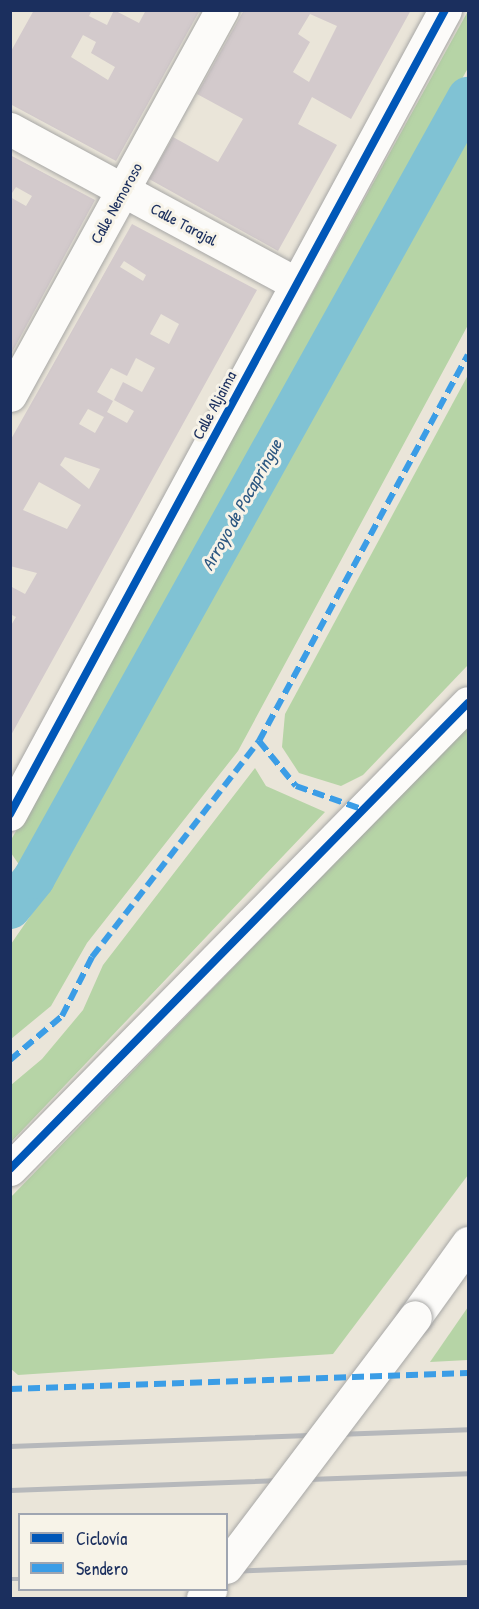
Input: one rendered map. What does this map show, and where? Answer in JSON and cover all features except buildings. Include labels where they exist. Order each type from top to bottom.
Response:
[{"type":"street","name":"Calle Nemoroso","points":[[10,395],[222,10]]},
{"type":"street","name":"Calle Aljaima","points":[[10,814],[295,283],[445,10]]},
{"type":"street","name":"Calle Tarajal","points":[[10,129],[122,192],[295,283]]},
{"type":"street","points":[[10,1169],[468,703]]},
{"type":"street","points":[[228,1564],[415,1317],[468,1242]]},
{"type":"green space","points":[[468,11],[468,68],[22,869],[11,853],[11,840]]},
{"type":"green space","points":[[468,131],[468,325],[238,751],[87,943],[51,1006],[11,1039],[11,944],[62,870]]},
{"type":"green space","points":[[468,375],[468,665],[363,775],[341,786],[299,773],[282,747],[285,714]]},
{"type":"green space","points":[[468,725],[468,1175],[333,1354],[18,1375],[10,1368],[10,1198]]},
{"type":"green space","points":[[255,768],[266,786],[325,812],[11,1142],[11,1085],[42,1059],[83,1010],[103,965]]},
{"type":"green space","points":[[468,1307],[468,1360],[430,1362]]},
{"type":"waterway","name":"Arroyo de Pocapringue","points":[[10,908],[34,878],[468,98]]},
{"type":"railway","points":[[10,1446],[468,1429]]},
{"type":"railway","points":[[10,1490],[468,1473]]},
{"type":"railway","points":[[228,1571],[468,1562]]},
{"type":"railway","points":[[10,1579],[18,1579]]},
{"type":"marked path","points":[[10,1060],[62,1016],[92,957],[259,741],[468,355]]},
{"type":"marked path","points":[[259,741],[296,786],[364,810]]},
{"type":"marked path","points":[[10,1389],[468,1373]]},
{"type":"cycle path","points":[[10,814],[445,10]]},
{"type":"cycle path","points":[[10,1169],[468,703]]}]
